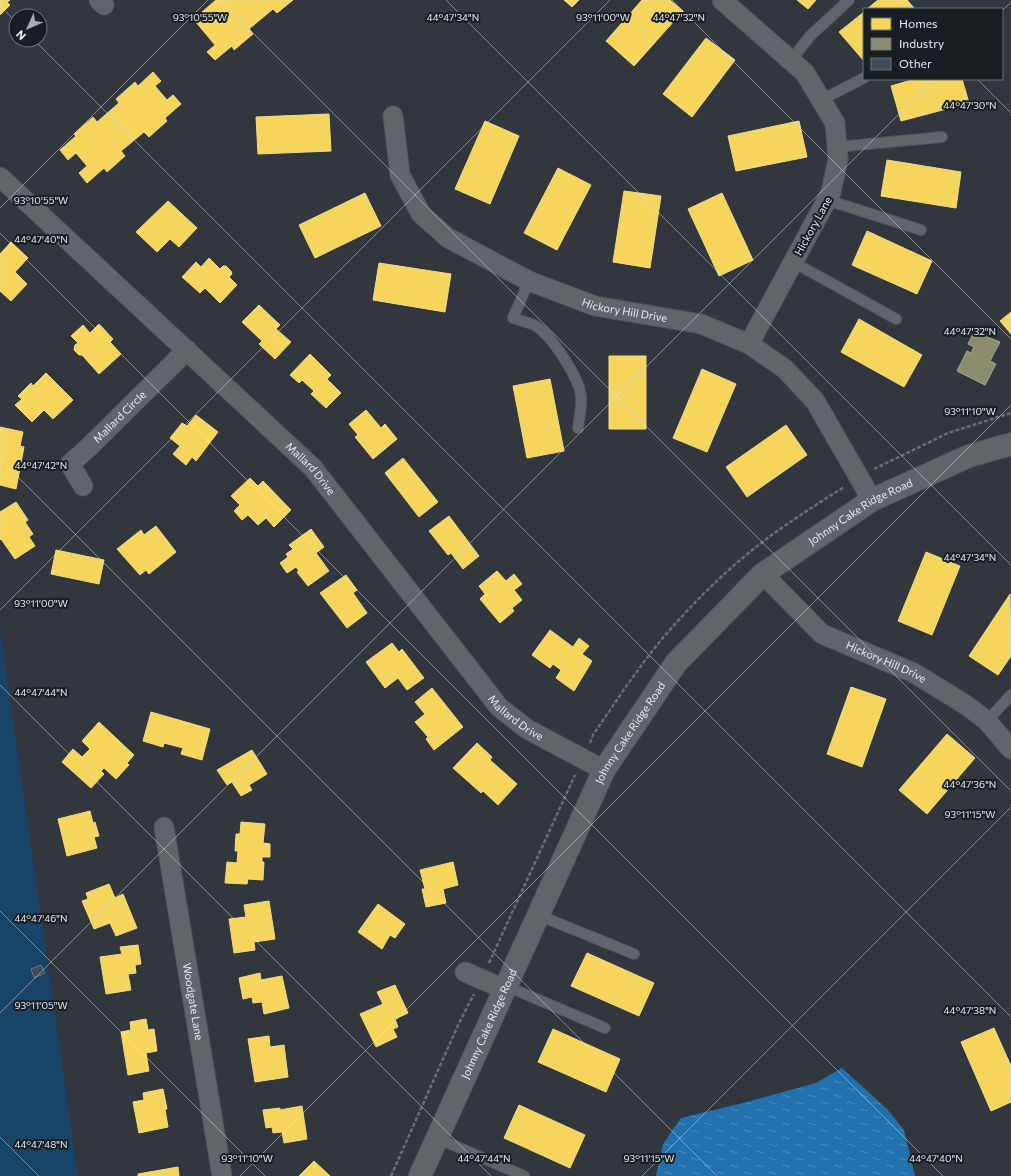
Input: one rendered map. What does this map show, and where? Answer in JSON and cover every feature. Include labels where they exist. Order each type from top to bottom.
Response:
[{"type":"street","name":"Hickory Lane","points":[[722,0],[805,73],[835,123],[838,159],[831,192],[749,344]]},
{"type":"street","name":"Hickory Hill Drive","points":[[393,116],[400,175],[421,214],[448,238],[529,281],[595,306],[701,324],[749,344],[785,369],[815,401],[872,500]]},
{"type":"street","name":"Mallard Drive","points":[[0,177],[313,468],[499,706],[527,729],[604,770]]},
{"type":"street","name":"Mallard Circle","points":[[83,486],[70,464],[187,350]]},
{"type":"street","name":"Johnny Cake Ridge Road","points":[[420,1176],[604,770],[676,663],[763,574],[872,500],[969,456],[1011,444]]},
{"type":"street","name":"Hickory Hill Drive","points":[[763,574],[822,634],[914,673],[966,705],[987,721],[1011,749]]},
{"type":"street","name":"Woodgate Lane","points":[[164,827],[222,1176]]},
{"type":"street","points":[[465,972],[505,988]]},
{"type":"lane","points":[[791,61],[810,36],[849,0]]},
{"type":"lane","points":[[821,100],[863,79]]},
{"type":"lane","points":[[837,147],[942,137]]},
{"type":"lane","points":[[827,200],[921,230]]},
{"type":"lane","points":[[793,262],[896,319]]},
{"type":"lane","points":[[529,281],[513,318],[536,326],[549,337],[569,366],[579,385],[581,398],[578,428]]},
{"type":"lane","points":[[987,721],[1011,695]]},
{"type":"lane","points":[[538,915],[634,954]]},
{"type":"lane","points":[[505,988],[604,1028]]},
{"type":"lane","points":[[437,1138],[524,1176]]},
{"type":"shaded area","points":[[0,629],[78,1176],[0,1176]]},
{"type":"water","points":[[842,1068],[887,1109],[904,1130],[915,1176],[656,1176],[663,1144],[681,1118],[816,1083]]},
{"type":"building: Homes","points":[[0,0],[10,0],[7,2],[10,5],[0,15]]},
{"type":"building: Homes","points":[[216,0],[293,0],[277,13],[273,9],[249,29],[253,34],[234,50],[232,46],[215,60],[207,52],[215,45],[195,21],[204,14],[202,12]]},
{"type":"building: Homes","points":[[564,0],[579,0],[572,7]]},
{"type":"building: Homes","points":[[642,0],[670,0],[683,11],[634,66],[606,41]]},
{"type":"building: Homes","points":[[797,0],[816,0],[808,9]]},
{"type":"building: Homes","points":[[878,0],[907,0],[914,8],[868,8]]},
{"type":"building: Homes","points":[[863,13],[863,60],[839,32]]},
{"type":"building: Homes","points":[[706,38],[735,60],[692,117],[663,94]]},
{"type":"building: Homes","points":[[153,72],[161,81],[155,86],[167,100],[173,95],[181,104],[165,118],[167,121],[149,137],[144,132],[121,151],[125,156],[107,172],[104,168],[87,183],[79,173],[87,166],[76,153],[68,160],[60,150],[76,136],[74,134],[93,117],[97,122],[119,103],[116,99],[135,82],[138,86]]},
{"type":"building: Homes","points":[[912,80],[962,80],[969,103],[901,121],[891,86]]},
{"type":"building: Homes","points":[[329,114],[331,151],[258,154],[256,117]]},
{"type":"building: Homes","points":[[485,121],[519,136],[490,204],[455,189]]},
{"type":"building: Homes","points":[[799,121],[807,157],[736,171],[728,136]]},
{"type":"building: Homes","points":[[887,160],[961,172],[956,208],[881,196]]},
{"type":"building: Homes","points":[[558,168],[591,185],[557,250],[524,233]]},
{"type":"building: Homes","points":[[624,191],[661,196],[650,268],[613,262]]},
{"type":"building: Homes","points":[[365,193],[381,226],[315,258],[299,225]]},
{"type":"building: Homes","points":[[722,193],[753,260],[719,276],[688,209]]},
{"type":"building: Homes","points":[[168,201],[197,228],[179,247],[170,239],[157,252],[136,232]]},
{"type":"building: Homes","points":[[867,231],[932,261],[917,294],[852,265]]},
{"type":"building: Homes","points":[[11,242],[28,258],[15,272],[27,284],[11,301],[0,291],[0,254]]},
{"type":"building: Homes","points":[[209,258],[220,269],[223,266],[226,266],[232,274],[229,277],[237,285],[220,303],[205,288],[200,293],[182,277],[196,262],[201,267]]},
{"type":"building: Homes","points":[[379,263],[451,274],[445,312],[373,300]]},
{"type":"building: Homes","points":[[259,305],[280,325],[276,329],[291,342],[275,359],[259,344],[262,341],[242,322]]},
{"type":"building: Homes","points":[[1011,312],[1011,334],[1000,321]]},
{"type":"building: Homes","points":[[859,319],[922,355],[904,387],[841,352]]},
{"type":"building: Homes","points":[[99,324],[113,339],[110,342],[121,354],[99,374],[82,355],[79,355],[74,350],[75,345],[78,343],[71,336],[83,325],[90,333]]},
{"type":"building: Homes","points":[[310,354],[331,375],[327,379],[341,393],[326,408],[311,394],[314,391],[302,380],[299,383],[290,375]]},
{"type":"building: Homes","points":[[609,356],[646,356],[646,429],[609,429]]},
{"type":"building: Homes","points":[[702,369],[736,384],[707,452],[673,438]]},
{"type":"building: Homes","points":[[46,373],[73,400],[53,419],[44,410],[32,422],[15,405],[22,399],[18,396],[31,383],[33,386]]},
{"type":"building: Homes","points":[[550,379],[564,451],[527,458],[513,386]]},
{"type":"building: Homes","points":[[366,410],[381,428],[385,424],[397,439],[373,459],[355,437],[358,435],[349,424]]},
{"type":"building: Homes","points":[[196,415],[218,432],[196,461],[192,457],[186,465],[173,454],[180,446],[170,438],[182,423],[187,426]]},
{"type":"building: Homes","points":[[786,425],[807,455],[747,497],[726,467]]},
{"type":"building: Homes","points":[[0,427],[23,432],[20,446],[24,447],[16,489],[0,485]]},
{"type":"building: Homes","points":[[403,458],[438,502],[419,517],[385,473]]},
{"type":"building: Homes","points":[[250,478],[258,486],[263,481],[291,510],[274,527],[266,518],[258,525],[248,515],[242,520],[234,511],[240,505],[231,496]]},
{"type":"building: Homes","points":[[16,502],[28,520],[25,522],[33,534],[29,537],[35,546],[15,559],[1,539],[0,540],[0,512]]},
{"type":"building: Homes","points":[[449,516],[479,556],[463,569],[451,553],[448,555],[429,531]]},
{"type":"building: Homes","points":[[156,526],[176,552],[149,574],[146,570],[140,575],[117,549],[141,530],[144,535]]},
{"type":"building: Homes","points":[[311,529],[324,547],[316,553],[329,571],[308,586],[297,572],[299,571],[296,567],[287,573],[280,563],[288,557],[286,554],[293,549],[289,545]]},
{"type":"building: Homes","points":[[56,550],[104,560],[99,584],[51,574]]},
{"type":"building: Homes","points":[[926,552],[960,566],[932,635],[898,621]]},
{"type":"building: Homes","points":[[497,571],[506,581],[514,574],[522,584],[514,590],[522,600],[512,608],[514,611],[500,623],[480,599],[485,594],[479,586]]},
{"type":"building: Homes","points":[[346,575],[357,590],[353,593],[367,613],[347,628],[320,593]]},
{"type":"building: Homes","points":[[1010,594],[1011,656],[998,675],[969,656]]},
{"type":"building: Homes","points":[[550,630],[573,647],[579,638],[589,646],[582,654],[592,661],[574,691],[556,678],[561,670],[553,664],[550,668],[532,655]]},
{"type":"building: Homes","points":[[392,643],[399,652],[402,649],[424,678],[407,690],[398,678],[385,688],[366,662]]},
{"type":"building: Homes","points":[[851,687],[886,699],[862,767],[827,754]]},
{"type":"building: Homes","points":[[432,688],[463,727],[434,750],[426,739],[428,737],[415,722],[425,714],[415,702]]},
{"type":"building: Homes","points":[[151,712],[210,729],[202,760],[181,754],[183,748],[164,743],[163,747],[143,741]]},
{"type":"building: Homes","points":[[99,722],[134,755],[127,763],[129,765],[116,779],[104,768],[101,771],[104,774],[91,788],[62,762],[73,749],[82,757],[90,749],[82,741]]},
{"type":"building: Homes","points":[[947,734],[975,758],[927,814],[899,790]]},
{"type":"building: Homes","points":[[477,743],[492,757],[490,760],[517,784],[498,805],[483,791],[481,793],[453,768]]},
{"type":"building: Homes","points":[[252,750],[267,774],[249,785],[252,790],[241,796],[232,782],[227,785],[217,770]]},
{"type":"building: Homes","points":[[90,811],[93,823],[95,822],[99,836],[94,837],[97,848],[67,856],[58,819]]},
{"type":"building: Homes","points":[[241,822],[265,824],[263,843],[270,844],[270,857],[262,857],[262,862],[264,862],[263,880],[248,879],[247,884],[225,883],[227,862],[237,863],[238,851],[235,851],[236,834],[240,834]]},
{"type":"building: Homes","points":[[453,862],[458,885],[443,889],[446,903],[426,907],[422,889],[425,889],[420,870]]},
{"type":"building: Homes","points":[[109,884],[115,898],[123,894],[137,928],[116,936],[110,923],[94,929],[82,901],[88,899],[86,893]]},
{"type":"building: Homes","points":[[269,901],[275,939],[254,942],[255,950],[234,953],[229,919],[246,917],[244,905]]},
{"type":"building: Homes","points":[[378,904],[405,924],[395,938],[390,935],[382,949],[358,932]]},
{"type":"building: Homes","points":[[138,945],[141,964],[135,965],[136,973],[128,974],[131,990],[106,994],[100,957],[122,954],[120,947]]},
{"type":"building: Homes","points":[[587,953],[654,983],[639,1016],[571,986]]},
{"type":"building: Homes","points":[[260,973],[261,980],[282,976],[289,1008],[264,1014],[262,1002],[253,1003],[252,997],[243,999],[239,978]]},
{"type":"building: Homes","points":[[395,985],[408,1013],[395,1019],[398,1027],[393,1029],[397,1037],[376,1047],[360,1014],[383,1004],[377,992]]},
{"type":"building: Homes","points":[[146,1019],[148,1030],[154,1029],[157,1051],[146,1053],[149,1071],[128,1075],[121,1032],[131,1030],[130,1022]]},
{"type":"building: Homes","points":[[994,1028],[1011,1066],[1011,1102],[991,1111],[961,1042]]},
{"type":"building: Homes","points":[[553,1029],[620,1059],[606,1092],[538,1062]]},
{"type":"building: Homes","points":[[269,1036],[270,1047],[284,1045],[288,1077],[255,1082],[248,1039]]},
{"type":"building: Homes","points":[[163,1089],[167,1109],[165,1109],[168,1127],[139,1133],[133,1102],[144,1100],[143,1093]]},
{"type":"building: Homes","points":[[519,1105],[585,1135],[570,1168],[504,1138]]},
{"type":"building: Homes","points":[[302,1106],[307,1139],[284,1143],[282,1132],[273,1133],[272,1127],[266,1128],[263,1110],[280,1108],[280,1110]]},
{"type":"building: Homes","points":[[314,1161],[330,1176],[299,1176]]},
{"type":"building: Homes","points":[[178,1167],[179,1176],[138,1176],[138,1174]]},
{"type":"building: Industry","points":[[974,332],[1000,342],[990,361],[996,364],[985,385],[957,371],[967,351],[971,353],[974,347],[968,344]]},
{"type":"building: Other","points":[[41,965],[45,973],[34,978],[31,969]]}]
